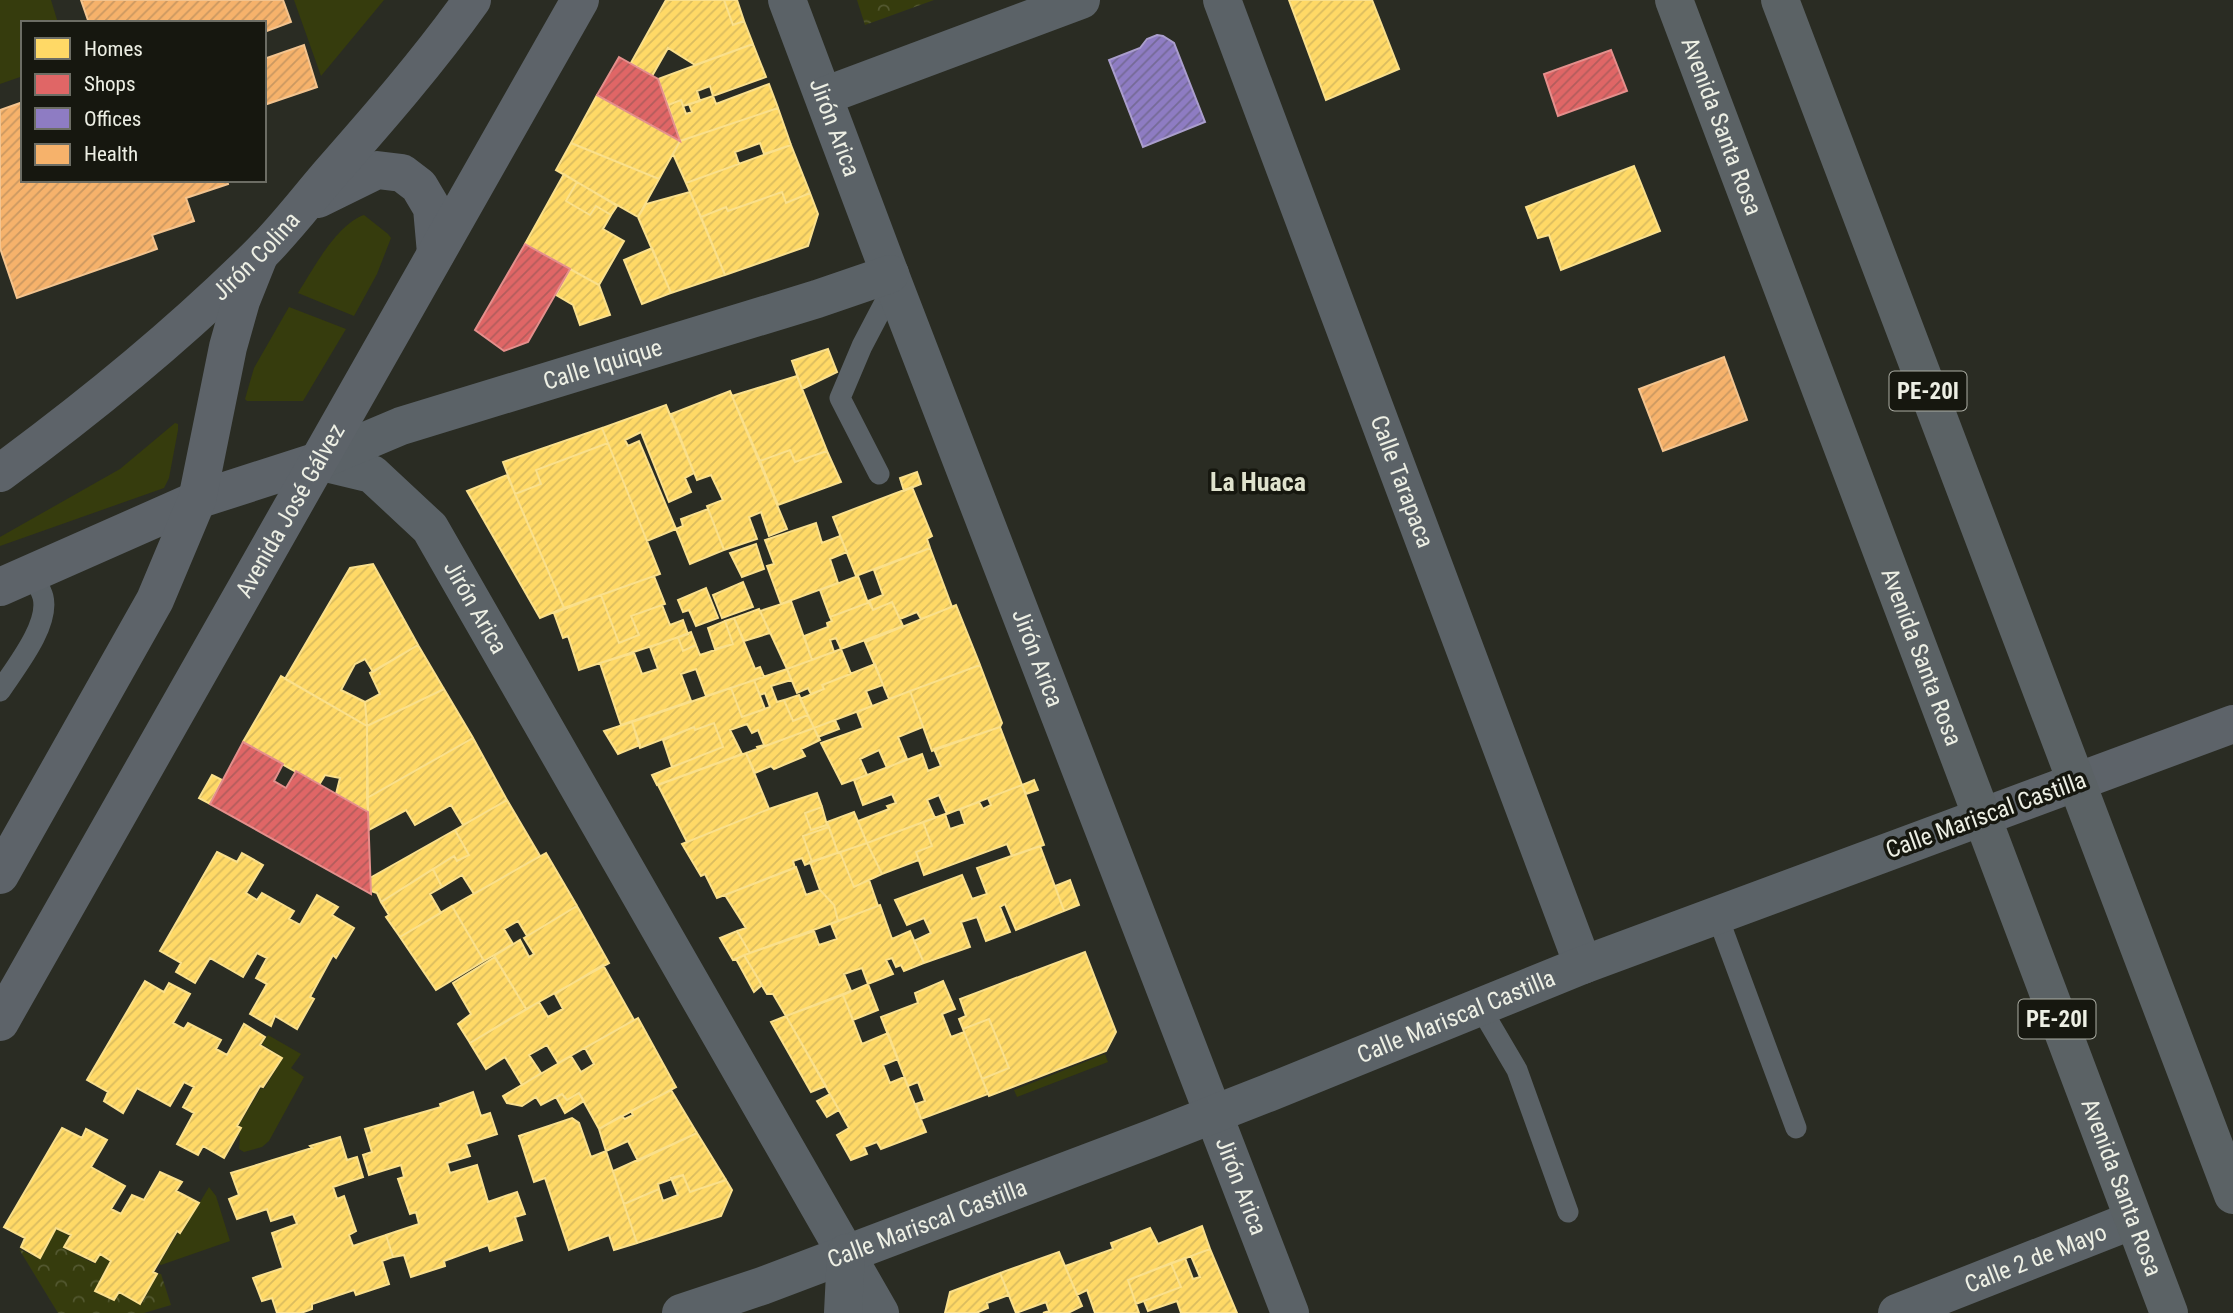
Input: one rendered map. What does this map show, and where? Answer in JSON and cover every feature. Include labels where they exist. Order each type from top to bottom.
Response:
[{"type":"main road","name":"Jirón Colina","points":[[0,473],[68,423],[163,345],[259,256],[376,122],[472,0]]},
{"type":"main road","name":"Avenida José Gálvez","points":[[0,1022],[580,0]]},
{"type":"main road","name":"Avenida Santa Rosa","points":[[1674,0],[2169,1313]]},
{"type":"main road","name":"PE-20I","points":[[1780,0],[2232,1189]]},
{"type":"main road","points":[[298,210],[377,170],[402,173],[419,186],[432,208],[436,253]]},
{"type":"main road","points":[[0,875],[155,600],[197,500],[228,347],[259,256]]},
{"type":"main road","points":[[15,580],[197,500],[318,461]]},
{"type":"main road","name":"Calle Mariscal Castilla","points":[[1982,817],[2233,724]]},
{"type":"street","name":"Jirón Arica","points":[[788,0],[892,280],[1290,1313]]},
{"type":"street","points":[[824,96],[1081,0]]},
{"type":"street","name":"Calle Tarapaca","points":[[1222,0],[1583,965]]},
{"type":"street","name":"Calle Iquique","points":[[318,461],[401,426],[817,299],[892,280]]},
{"type":"street","name":"Jirón Arica","points":[[318,461],[372,474],[430,528],[880,1313]]},
{"type":"street","name":"Calle Mariscal Castilla","points":[[681,1313],[762,1286],[1212,1115],[1583,965],[1982,817]]},
{"type":"street","name":"Calle 2 de Mayo","points":[[1897,1313],[2133,1220]]},
{"type":"street","points":[[843,1313],[846,1253]]},
{"type":"lane","points":[[879,474],[839,398],[892,280]]},
{"type":"lane","points":[[0,691],[38,631],[43,613],[43,597],[15,580]]},
{"type":"lane","points":[[1717,915],[1796,1128]]},
{"type":"lane","points":[[1480,1007],[1517,1070],[1568,1212]]},
{"type":"green space","points":[[0,0],[51,0],[57,21],[21,21],[21,77],[0,84]]},
{"type":"green space","points":[[294,0],[384,0],[321,76]]},
{"type":"green space","points":[[857,0],[934,0],[865,25]]},
{"type":"green space","points":[[364,215],[391,238],[377,274],[354,316],[298,293],[335,237]]},
{"type":"green space","points":[[289,307],[346,329],[303,401],[247,401],[245,399],[254,368]]},
{"type":"green space","points":[[175,423],[178,424],[178,430],[169,478],[164,488],[0,546],[0,537],[120,469]]},
{"type":"green space","points":[[268,1035],[301,1054],[291,1068],[304,1077],[269,1141],[262,1147],[244,1152],[239,1149],[238,1135],[242,1128],[239,1125],[283,1058],[262,1044]]},
{"type":"green space","points":[[1105,1054],[1108,1062],[1017,1097],[1014,1090]]},
{"type":"green space","points":[[209,1187],[216,1196],[230,1241],[159,1264],[178,1233],[181,1234]]},
{"type":"green space","points":[[56,1229],[69,1236],[63,1248],[95,1264],[100,1255],[110,1261],[94,1291],[114,1301],[119,1293],[141,1305],[158,1274],[161,1274],[171,1305],[144,1313],[58,1313],[19,1249],[40,1259]]},
{"type":"building: Homes","points":[[666,0],[724,0],[733,25],[744,21],[753,44],[695,65],[668,48],[652,76],[631,63]]},
{"type":"building: Homes","points":[[724,0],[737,0],[744,21],[733,25]]},
{"type":"building: Homes","points":[[1289,0],[1372,0],[1399,69],[1326,100]]},
{"type":"building: Homes","points":[[753,44],[766,77],[713,96],[710,86],[697,91],[700,101],[683,106],[681,100],[668,105],[658,79]]},
{"type":"building: Homes","points":[[769,84],[778,108],[680,141],[668,105],[681,100],[686,114],[692,112],[689,104],[713,96],[716,104]]},
{"type":"building: Homes","points":[[597,95],[680,141],[659,179],[571,143]]},
{"type":"building: Homes","points":[[778,108],[791,145],[764,154],[760,143],[735,152],[739,164],[686,183],[673,154],[680,141]]},
{"type":"building: Homes","points":[[571,143],[659,179],[638,217],[556,170]]},
{"type":"building: Homes","points":[[791,145],[810,193],[786,203],[782,192],[728,211],[726,207],[701,217],[686,183]]},
{"type":"building: Homes","points":[[1634,166],[1660,231],[1561,270],[1549,235],[1538,238],[1526,207]]},
{"type":"building: Homes","points":[[564,174],[577,182],[566,201],[590,215],[596,206],[611,215],[603,229],[624,241],[599,285],[525,244]]},
{"type":"building: Homes","points":[[577,182],[617,206],[611,215],[596,206],[590,215],[566,201]]},
{"type":"building: Homes","points":[[690,192],[725,275],[671,293],[638,217],[646,204]]},
{"type":"building: Homes","points":[[782,192],[786,203],[810,193],[818,214],[808,246],[725,275],[701,217],[726,207],[728,211]]},
{"type":"building: Homes","points":[[652,248],[671,293],[642,304],[624,260]]},
{"type":"building: Homes","points":[[570,269],[599,285],[610,315],[580,325],[573,305],[556,295]]},
{"type":"building: Homes","points":[[828,349],[837,372],[802,389],[792,361]]},
{"type":"building: Homes","points":[[797,376],[827,451],[795,462],[790,450],[760,461],[732,396]]},
{"type":"building: Homes","points":[[730,391],[787,529],[769,536],[761,512],[749,517],[757,539],[724,550],[707,506],[723,500],[711,475],[697,480],[671,414]]},
{"type":"building: Homes","points":[[666,405],[694,473],[685,478],[691,492],[669,502],[641,432],[625,440],[628,446],[639,441],[676,529],[647,541],[602,428]]},
{"type":"building: Homes","points":[[602,428],[608,443],[536,470],[541,484],[515,494],[503,462]]},
{"type":"building: Homes","points":[[608,443],[660,574],[564,608],[515,494],[541,484],[536,470]]},
{"type":"building: Homes","points":[[790,450],[795,462],[827,451],[841,482],[778,505],[760,461]]},
{"type":"building: Homes","points":[[917,472],[921,484],[904,491],[900,478]]},
{"type":"building: Homes","points":[[507,475],[564,608],[540,618],[467,491]]},
{"type":"building: Homes","points":[[912,487],[932,536],[927,539],[930,548],[856,576],[833,517]]},
{"type":"building: Homes","points":[[708,509],[724,550],[690,564],[676,529],[683,526],[681,519]]},
{"type":"building: Homes","points":[[816,523],[822,543],[840,536],[847,552],[830,559],[838,583],[781,604],[767,566],[774,564],[765,540]]},
{"type":"building: Homes","points":[[756,544],[764,569],[742,577],[730,553]]},
{"type":"building: Homes","points":[[930,548],[952,607],[921,619],[917,612],[900,619],[892,602],[873,610],[868,601],[883,595],[874,570]]},
{"type":"building: Homes","points":[[373,564],[418,645],[373,672],[365,659],[355,664],[341,690],[365,702],[367,726],[285,679],[350,568]]},
{"type":"building: Homes","points":[[654,576],[665,604],[631,616],[639,635],[619,643],[601,595]]},
{"type":"building: Homes","points":[[858,576],[868,603],[830,617],[820,590]]},
{"type":"building: Homes","points":[[743,582],[753,607],[722,618],[713,595]]},
{"type":"building: Homes","points":[[706,588],[718,618],[696,626],[689,610],[683,612],[678,600]]},
{"type":"building: Homes","points":[[601,595],[619,643],[639,635],[631,616],[662,605],[670,625],[683,620],[688,634],[579,670],[568,636],[563,638],[554,613]]},
{"type":"building: Homes","points":[[791,601],[812,660],[787,669],[760,611]]},
{"type":"building: Homes","points":[[870,602],[873,610],[892,602],[903,626],[841,649],[836,638],[830,640],[834,652],[812,660],[804,636],[828,627],[827,623],[832,621],[830,617]]},
{"type":"building: Homes","points":[[956,605],[980,665],[889,699],[865,642]]},
{"type":"building: Homes","points":[[759,609],[770,633],[744,641],[734,618]]},
{"type":"building: Homes","points":[[734,618],[755,669],[760,667],[764,677],[706,696],[696,669],[681,674],[691,701],[621,725],[600,663],[634,653],[642,674],[658,669],[650,647],[678,637],[683,651],[696,645],[700,655],[733,644],[725,621]]},
{"type":"building: Homes","points":[[725,621],[733,644],[715,649],[708,628]]},
{"type":"building: Homes","points":[[691,632],[696,645],[683,651],[678,637]]},
{"type":"building: Homes","points":[[418,645],[444,689],[367,726],[365,702],[380,694],[370,673]]},
{"type":"building: Homes","points":[[841,649],[851,674],[822,685],[824,689],[811,694],[808,688],[797,693],[787,669]]},
{"type":"building: Homes","points":[[875,664],[883,685],[866,691],[872,706],[814,728],[800,699],[824,689],[822,685]]},
{"type":"building: Homes","points":[[980,665],[1002,723],[1000,727],[932,751],[910,691]]},
{"type":"building: Homes","points":[[787,669],[791,680],[771,686],[777,702],[784,700],[793,721],[808,715],[814,728],[758,749],[757,747],[764,745],[758,730],[752,733],[747,724],[730,730],[742,754],[657,785],[652,775],[723,747],[714,723],[695,730],[694,727],[640,748],[632,722],[731,688],[742,717],[770,707],[765,693],[760,695],[754,680]]},
{"type":"building: Homes","points":[[281,676],[367,726],[368,812],[336,794],[340,778],[325,775],[319,785],[243,742]]},
{"type":"building: Homes","points":[[754,680],[765,709],[742,717],[731,688]]},
{"type":"building: Homes","points":[[444,689],[473,738],[367,798],[367,726]]},
{"type":"building: Homes","points":[[910,691],[923,727],[898,737],[907,759],[887,768],[879,750],[860,759],[867,775],[842,784],[821,743],[863,728],[857,712]]},
{"type":"building: Homes","points":[[799,695],[808,715],[793,721],[784,700]]},
{"type":"building: Homes","points":[[835,720],[839,729],[818,737],[814,728]]},
{"type":"building: Homes","points":[[632,722],[640,745],[618,754],[604,731]]},
{"type":"building: Homes","points":[[714,723],[723,747],[672,767],[663,740],[694,727],[695,730]]},
{"type":"building: Homes","points":[[1000,727],[1022,785],[947,814],[939,795],[927,800],[935,818],[867,843],[858,821],[889,809],[887,806],[896,803],[892,794],[863,805],[854,780],[922,754],[928,771],[941,766],[934,749]]},
{"type":"building: Homes","points":[[814,728],[820,740],[801,749],[805,756],[774,769],[771,766],[755,773],[746,753]]},
{"type":"building: Homes","points":[[473,738],[507,800],[463,825],[451,805],[415,825],[406,810],[369,830],[367,798]]},
{"type":"building: Homes","points":[[746,753],[769,809],[687,842],[658,785]]},
{"type":"building: Homes","points":[[212,775],[222,780],[210,804],[199,798]]},
{"type":"building: Homes","points":[[1034,780],[1038,790],[1026,794],[1022,785]]},
{"type":"building: Homes","points":[[1022,785],[1044,845],[1012,856],[1007,844],[924,875],[916,852],[932,846],[923,822],[945,814],[950,829],[965,824],[960,809],[979,802],[983,809],[991,805],[988,798]]},
{"type":"building: Homes","points":[[817,793],[822,807],[805,813],[811,830],[827,825],[829,827],[803,836],[812,862],[805,865],[802,858],[793,861],[795,868],[717,898],[705,874],[701,876],[682,844]]},
{"type":"building: Homes","points":[[507,800],[540,856],[474,894],[462,875],[442,887],[433,869],[454,856],[457,861],[469,855],[455,830]]},
{"type":"building: Homes","points":[[822,807],[827,825],[811,830],[805,813]]},
{"type":"building: Homes","points":[[854,812],[867,843],[838,853],[827,822]]},
{"type":"building: Homes","points":[[923,822],[932,846],[916,852],[919,860],[882,874],[867,843]]},
{"type":"building: Homes","points":[[829,827],[838,853],[812,862],[803,836]]},
{"type":"building: Homes","points":[[455,830],[469,855],[457,861],[454,856],[381,902],[377,893],[371,891],[370,878]]},
{"type":"building: Homes","points":[[867,843],[882,874],[854,887],[840,852]]},
{"type":"building: Homes","points":[[1040,846],[1064,911],[1016,930],[1005,904],[1000,907],[1010,932],[986,941],[977,917],[961,922],[970,947],[924,963],[914,941],[931,933],[924,918],[907,925],[895,900],[962,875],[972,899],[987,894],[977,868]]},
{"type":"building: Homes","points":[[217,852],[237,862],[242,853],[263,865],[246,893],[257,900],[262,893],[294,911],[289,919],[300,925],[317,895],[338,907],[332,915],[354,928],[336,958],[333,955],[310,997],[314,999],[297,1029],[275,1016],[271,1026],[250,1014],[267,984],[256,978],[267,958],[257,953],[243,977],[210,958],[195,983],[176,972],[181,963],[160,951]]},
{"type":"building: Homes","points":[[840,852],[854,887],[869,880],[878,906],[838,921],[834,905],[820,890],[810,862]]},
{"type":"building: Homes","points":[[546,853],[577,906],[527,936],[518,921],[504,929],[513,944],[484,961],[452,906]]},
{"type":"building: Homes","points":[[796,867],[806,895],[820,890],[834,905],[838,921],[750,953],[737,931],[746,928],[725,895]]},
{"type":"building: Homes","points":[[433,869],[442,887],[430,894],[441,913],[400,937],[386,917],[389,915],[381,902]]},
{"type":"building: Homes","points":[[1070,880],[1079,905],[1064,911],[1055,886]]},
{"type":"building: Homes","points":[[880,905],[892,939],[910,931],[924,963],[904,971],[901,965],[896,967],[892,958],[886,960],[893,974],[868,984],[862,968],[844,974],[851,991],[786,1016],[773,994],[767,994],[744,955],[814,931],[819,945],[837,939],[831,924]]},
{"type":"building: Homes","points":[[452,906],[484,961],[436,990],[400,937]]},
{"type":"building: Homes","points":[[577,906],[609,963],[526,1009],[494,956],[520,940],[529,957],[534,954],[524,938]]},
{"type":"building: Homes","points":[[737,931],[750,953],[733,960],[720,938]]},
{"type":"building: Homes","points":[[1085,952],[1116,1032],[1106,1051],[989,1096],[982,1079],[1009,1068],[989,1019],[963,1029],[959,1019],[966,1016],[960,999]]},
{"type":"building: Homes","points":[[744,955],[762,985],[754,992],[736,959]]},
{"type":"building: Homes","points":[[495,957],[526,1009],[470,1043],[458,1024],[471,1014],[453,983]]},
{"type":"building: Homes","points":[[603,965],[634,1020],[558,1063],[547,1045],[529,1055],[541,1073],[522,1085],[505,1057],[486,1069],[470,1043],[539,1002],[548,1017],[563,1009],[555,994]]},
{"type":"building: Homes","points":[[145,981],[164,992],[169,983],[190,994],[173,1023],[184,1029],[188,1023],[221,1040],[216,1049],[227,1055],[244,1024],[265,1037],[260,1045],[282,1058],[263,1087],[260,1086],[237,1126],[241,1128],[224,1158],[203,1146],[198,1155],[177,1144],[194,1113],[183,1107],[194,1087],[184,1082],[170,1106],[137,1088],[123,1113],[104,1101],[108,1092],[87,1080]]},
{"type":"building: Homes","points":[[943,981],[955,1009],[942,1014],[951,1037],[964,1032],[988,1094],[921,1119],[916,1104],[925,1101],[918,1082],[908,1086],[881,1017],[918,1003],[915,993]]},
{"type":"building: Homes","points":[[868,984],[878,1010],[853,1020],[843,995]]},
{"type":"building: Homes","points":[[843,995],[862,1044],[888,1033],[898,1059],[883,1065],[890,1083],[904,1077],[926,1132],[881,1149],[877,1142],[864,1147],[867,1154],[851,1160],[837,1135],[849,1128],[786,1016]]},
{"type":"building: Homes","points":[[786,1016],[826,1086],[811,1092],[771,1022]]},
{"type":"building: Homes","points":[[638,1018],[676,1087],[599,1129],[579,1093],[567,1100],[562,1094],[541,1105],[536,1097],[522,1106],[507,1103],[503,1096],[571,1056],[581,1072],[594,1064],[585,1048]]},
{"type":"building: Homes","points":[[989,1019],[1009,1068],[982,1079],[963,1029]]},
{"type":"building: Homes","points":[[671,1090],[697,1133],[638,1161],[628,1141],[606,1151],[599,1129],[621,1116],[625,1119],[633,1115],[631,1111]]},
{"type":"building: Homes","points":[[473,1092],[481,1116],[490,1113],[497,1134],[466,1144],[470,1156],[447,1163],[450,1173],[477,1165],[488,1202],[517,1192],[525,1214],[515,1217],[522,1240],[490,1251],[488,1245],[444,1261],[445,1266],[411,1277],[404,1255],[393,1257],[386,1235],[419,1224],[416,1212],[410,1214],[398,1179],[404,1177],[401,1165],[369,1175],[363,1155],[372,1152],[365,1129],[441,1107],[440,1104]]},
{"type":"building: Homes","points":[[579,1093],[584,1101],[565,1113],[556,1097],[562,1094],[567,1100]]},
{"type":"building: Homes","points":[[830,1094],[839,1110],[827,1117],[817,1101]]},
{"type":"building: Homes","points":[[572,1118],[579,1123],[591,1157],[606,1151],[637,1243],[614,1250],[609,1235],[569,1250],[545,1178],[534,1182],[519,1136]]},
{"type":"building: Homes","points":[[62,1128],[82,1138],[86,1129],[107,1140],[91,1167],[125,1186],[111,1209],[121,1214],[132,1195],[144,1200],[160,1172],[182,1182],[176,1191],[199,1203],[180,1233],[177,1231],[153,1272],[157,1274],[140,1304],[119,1292],[114,1300],[95,1291],[111,1261],[100,1254],[95,1262],[64,1247],[71,1235],[56,1228],[40,1258],[21,1247],[25,1238],[4,1227]]},
{"type":"building: Homes","points":[[697,1133],[726,1180],[690,1192],[683,1175],[658,1184],[659,1189],[624,1204],[613,1171]]},
{"type":"building: Homes","points":[[340,1137],[347,1160],[357,1157],[363,1177],[333,1187],[337,1199],[344,1196],[356,1231],[349,1235],[353,1246],[386,1235],[393,1257],[382,1261],[389,1284],[356,1295],[354,1290],[312,1304],[312,1309],[301,1313],[277,1313],[272,1298],[262,1301],[253,1278],[283,1268],[272,1233],[297,1224],[293,1214],[271,1221],[267,1209],[237,1219],[229,1199],[239,1195],[231,1173]]},
{"type":"building: Homes","points":[[683,1175],[690,1192],[726,1180],[732,1190],[721,1216],[637,1243],[624,1204],[659,1189],[663,1201],[678,1195],[671,1178]]},
{"type":"building: Homes","points":[[1202,1226],[1210,1249],[1128,1280],[1139,1313],[1095,1313],[1087,1290],[1077,1295],[1065,1266],[1113,1249],[1111,1243],[1150,1228],[1158,1244]]},
{"type":"building: Homes","points":[[1210,1249],[1237,1313],[1181,1313],[1177,1301],[1148,1311],[1144,1301],[1181,1287],[1171,1263],[1185,1258],[1193,1279],[1200,1277],[1191,1256]]},
{"type":"building: Homes","points":[[1059,1252],[1082,1306],[1068,1313],[1043,1313],[1049,1311],[1046,1302],[1016,1313],[1000,1273]]},
{"type":"building: Homes","points":[[1171,1263],[1181,1287],[1136,1304],[1128,1280]]},
{"type":"building: Homes","points":[[1000,1273],[1009,1295],[987,1303],[988,1308],[976,1313],[945,1313],[950,1292]]},
{"type":"building: Shops","points":[[1611,50],[1627,91],[1558,116],[1544,74]]},
{"type":"building: Shops","points":[[619,57],[658,79],[680,141],[597,95]]},
{"type":"building: Shops","points":[[525,244],[570,269],[528,342],[504,351],[475,330]]},
{"type":"building: Shops","points":[[243,742],[283,764],[274,781],[286,788],[296,771],[368,812],[371,894],[210,804]]},
{"type":"building: Offices","points":[[1157,35],[1174,43],[1205,122],[1143,147],[1109,60],[1140,48],[1147,39]]},
{"type":"building: Health","points":[[81,0],[283,0],[291,22],[266,31],[266,21],[88,21]]},
{"type":"building: Health","points":[[304,45],[317,87],[266,104],[266,58]]},
{"type":"building: Health","points":[[21,103],[21,182],[228,184],[186,198],[194,221],[152,235],[157,249],[17,298],[0,248],[0,110]]},
{"type":"building: Health","points":[[1724,357],[1747,420],[1663,451],[1639,389]]},
{"type":"district","name":"La Huaca","points":[[1258,482]]}]
